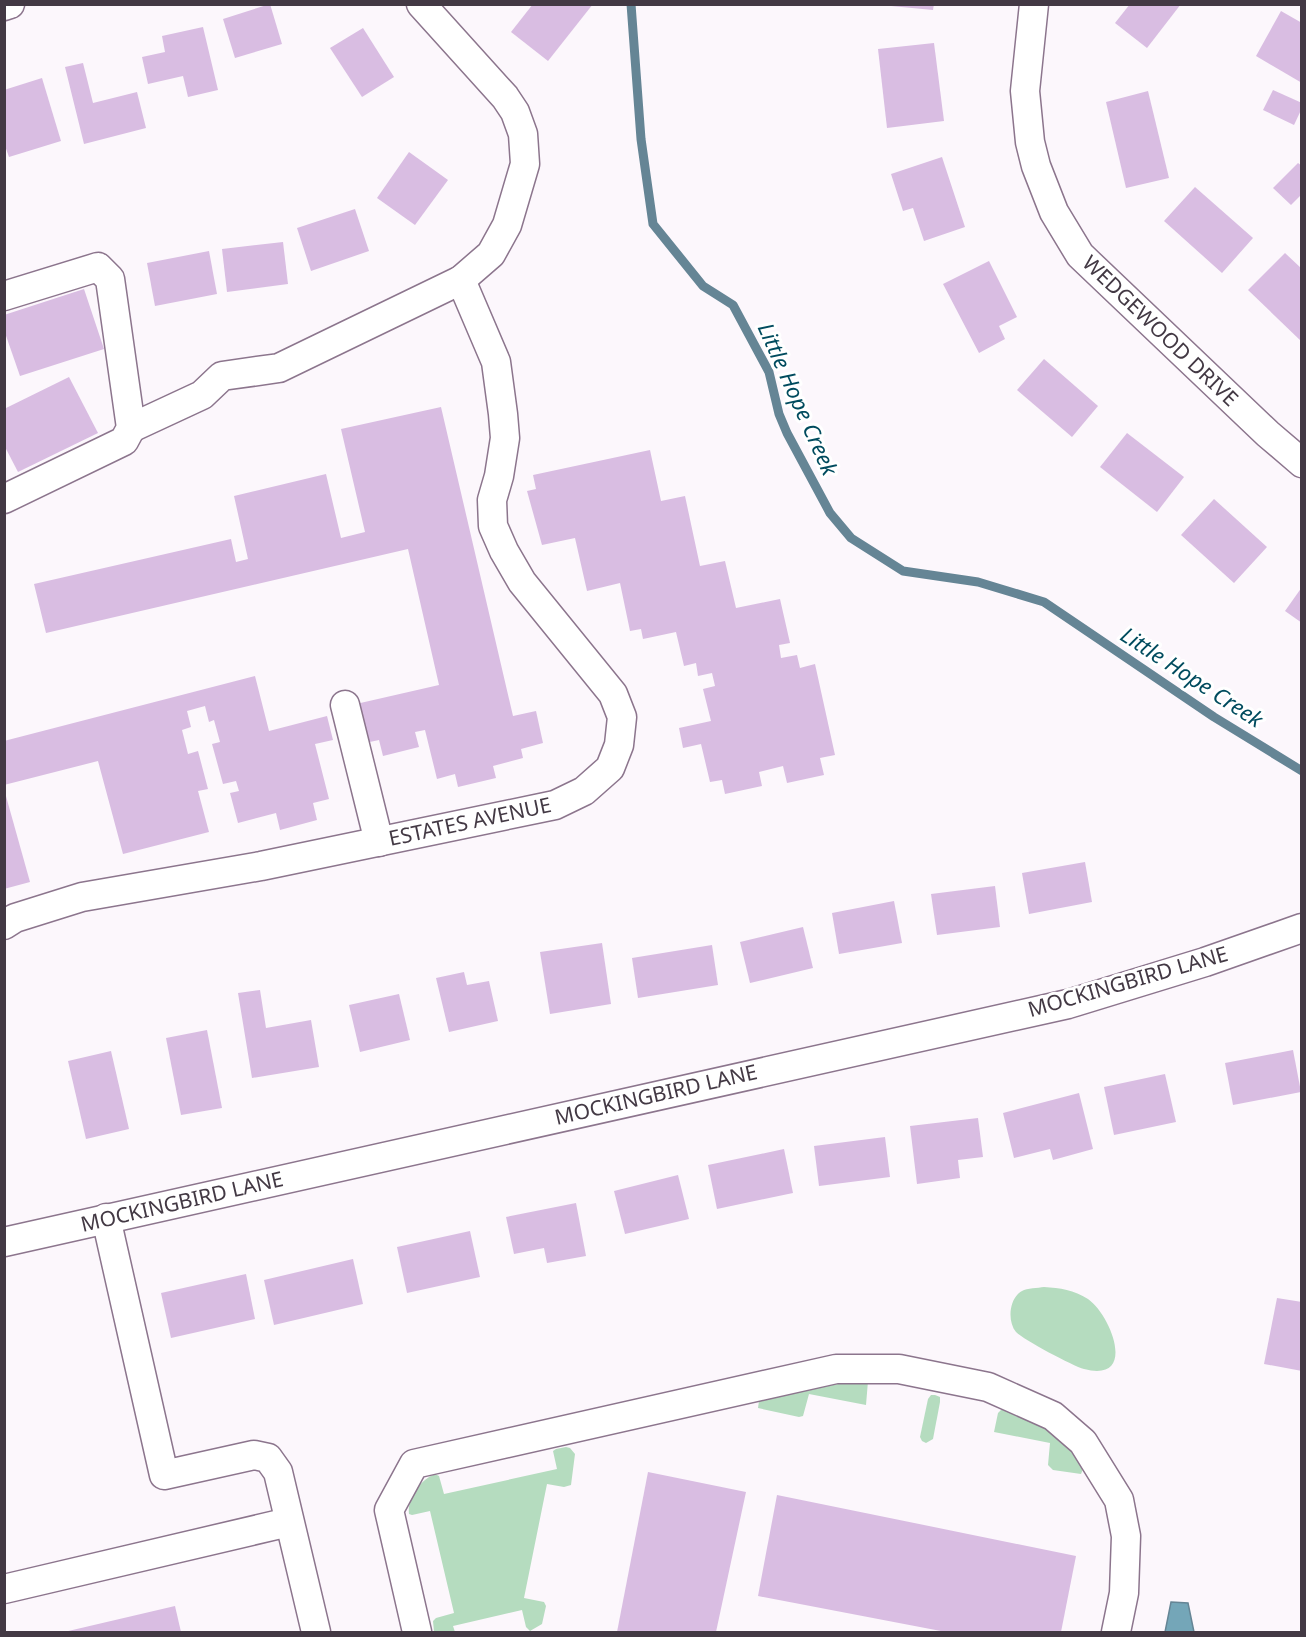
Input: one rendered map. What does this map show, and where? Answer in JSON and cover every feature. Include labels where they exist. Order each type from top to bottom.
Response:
[{"type":"street","points":[[4,6],[10,4]]},
{"type":"street","points":[[131,428],[202,395],[222,376],[279,368],[461,280],[491,254],[507,225],[525,164],[523,134],[515,112],[505,97],[421,4]]},
{"type":"street","name":"WEDGEWOOD DRIVE","points":[[1034,4],[1025,91],[1030,142],[1036,166],[1054,212],[1080,255],[1268,434],[1302,462]]},
{"type":"street","points":[[4,296],[98,267],[110,279],[131,428],[124,441],[4,499]]},
{"type":"street","name":"ESTATES AVENUE","points":[[4,925],[15,918],[82,897],[261,866],[555,806],[584,791],[610,768],[619,745],[622,717],[613,694],[522,582],[493,526],[492,500],[499,476],[505,438],[503,414],[496,362],[461,280]]},
{"type":"street","points":[[345,705],[379,842]]},
{"type":"street","name":"MOCKINGBIRD LANE","points":[[4,1242],[1068,1004],[1205,962],[1302,928]]},
{"type":"street","points":[[106,1218],[164,1475],[254,1455],[268,1458],[278,1472],[288,1522],[316,1632]]},
{"type":"street","points":[[417,1632],[389,1510],[414,1464],[836,1369],[899,1369],[988,1386],[1053,1416],[1083,1442],[1119,1500],[1126,1536],[1124,1593],[1116,1632]]},
{"type":"street","points":[[4,1589],[288,1522]]},
{"type":"green space","points":[[1044,1287],[1077,1293],[1097,1307],[1105,1319],[1115,1345],[1115,1357],[1111,1366],[1101,1371],[1084,1369],[1028,1341],[1016,1332],[1011,1322],[1014,1299],[1024,1290]]},
{"type":"green space","points":[[856,1380],[868,1381],[866,1405],[809,1394],[803,1416],[758,1408],[759,1401]]},
{"type":"green space","points":[[931,1395],[940,1397],[940,1402],[933,1439],[926,1443],[920,1437],[928,1399]]},
{"type":"green space","points":[[1001,1410],[1023,1416],[1049,1431],[1079,1460],[1083,1469],[1081,1474],[1053,1470],[1048,1465],[1050,1443],[994,1432],[998,1413]]},
{"type":"green space","points":[[566,1447],[575,1454],[571,1485],[564,1487],[547,1484],[524,1598],[544,1602],[546,1606],[542,1624],[530,1631],[526,1627],[522,1610],[453,1626],[455,1632],[434,1632],[433,1621],[436,1618],[454,1613],[430,1511],[409,1514],[410,1502],[416,1490],[435,1474],[439,1476],[444,1494],[557,1469],[553,1451]]},
{"type":"water","points":[[1171,1602],[1188,1603],[1194,1632],[1165,1632]]},
{"type":"building","points":[[270,4],[282,44],[235,58],[223,19]]},
{"type":"building","points":[[533,4],[593,4],[548,61],[511,32]]},
{"type":"building","points":[[891,4],[934,4],[933,10],[891,6]]},
{"type":"building","points":[[1130,4],[1181,4],[1147,48],[1115,23]]},
{"type":"building","points":[[1281,11],[1302,23],[1302,83],[1256,56]]},
{"type":"building","points":[[203,27],[218,90],[188,97],[183,76],[148,84],[142,57],[165,52],[162,36]]},
{"type":"building","points":[[363,28],[394,77],[362,97],[330,48]]},
{"type":"building","points":[[934,43],[944,121],[887,128],[878,49]]},
{"type":"building","points":[[83,63],[93,103],[137,92],[146,128],[84,144],[65,67]]},
{"type":"building","points":[[42,78],[61,141],[9,157],[4,143],[4,90]]},
{"type":"building","points":[[1273,90],[1302,103],[1294,125],[1263,110]]},
{"type":"building","points":[[1148,91],[1169,178],[1126,188],[1106,102]]},
{"type":"building","points":[[409,152],[448,180],[415,225],[377,198]]},
{"type":"building","points":[[942,157],[965,227],[924,241],[913,208],[903,211],[891,174]]},
{"type":"building","points":[[1298,163],[1302,166],[1302,194],[1291,205],[1273,188]]},
{"type":"building","points":[[1195,187],[1253,238],[1222,273],[1164,221]]},
{"type":"building","points":[[355,209],[369,251],[311,271],[297,228]]},
{"type":"building","points":[[283,242],[288,284],[227,292],[222,249]]},
{"type":"building","points":[[209,251],[217,294],[155,306],[147,263]]},
{"type":"building","points":[[1285,253],[1302,269],[1302,342],[1248,290]]},
{"type":"building","points":[[989,261],[1017,317],[999,326],[1005,339],[979,353],[943,284]]},
{"type":"building","points":[[84,289],[104,349],[20,376],[4,330],[4,315]]},
{"type":"building","points":[[1044,359],[1098,406],[1072,437],[1017,390]]},
{"type":"building","points":[[69,377],[98,433],[18,472],[4,445],[4,409]]},
{"type":"building","points":[[441,407],[513,716],[536,711],[543,743],[521,749],[523,758],[493,766],[496,778],[458,787],[455,774],[437,779],[425,730],[415,732],[419,747],[383,756],[379,740],[365,743],[356,704],[439,685],[408,549],[46,633],[34,584],[231,539],[236,562],[248,559],[234,496],[326,474],[341,538],[365,532],[341,429]]},
{"type":"building","points":[[1127,433],[1184,477],[1157,512],[1100,467]]},
{"type":"building","points":[[650,450],[661,501],[685,496],[700,566],[725,561],[736,608],[780,599],[790,643],[779,645],[781,658],[797,655],[800,668],[815,664],[835,755],[820,758],[824,775],[787,783],[783,766],[759,772],[762,786],[725,794],[722,780],[710,782],[701,744],[683,748],[679,728],[711,721],[703,689],[715,686],[712,673],[698,676],[696,663],[684,666],[676,632],[643,639],[641,629],[630,631],[620,583],[587,591],[575,538],[542,545],[527,491],[536,489],[533,475]]},
{"type":"building","points":[[1214,499],[1267,547],[1234,583],[1181,535]]},
{"type":"building","points":[[1302,587],[1302,623],[1285,611]]},
{"type":"building","points":[[255,676],[269,731],[327,716],[333,740],[315,744],[329,799],[313,803],[317,820],[280,830],[276,813],[238,823],[230,793],[239,791],[236,781],[223,784],[212,744],[220,742],[214,720],[209,722],[205,706],[187,711],[191,727],[182,730],[188,754],[198,751],[208,789],[198,791],[209,832],[123,854],[98,761],[4,785],[4,741]]},
{"type":"building","points":[[4,789],[30,882],[4,889]]},
{"type":"building","points":[[1085,862],[1092,902],[1029,914],[1022,873]]},
{"type":"building","points":[[995,886],[1000,927],[937,935],[931,894]]},
{"type":"building","points":[[894,901],[902,943],[839,954],[832,913]]},
{"type":"building","points":[[803,927],[813,968],[750,983],[740,942]]},
{"type":"building","points":[[602,943],[611,1004],[550,1014],[540,952]]},
{"type":"building","points":[[712,945],[718,985],[638,998],[632,958]]},
{"type":"building","points":[[464,972],[467,985],[489,981],[498,1021],[449,1032],[436,978]]},
{"type":"building","points":[[260,990],[266,1028],[311,1020],[319,1067],[252,1078],[238,993]]},
{"type":"building","points":[[399,994],[410,1040],[360,1052],[349,1005]]},
{"type":"building","points":[[207,1030],[222,1108],[181,1115],[166,1038]]},
{"type":"building","points":[[1293,1050],[1301,1092],[1233,1105],[1225,1063]]},
{"type":"building","points":[[111,1051],[129,1129],[86,1139],[68,1061]]},
{"type":"building","points":[[1165,1074],[1176,1122],[1114,1135],[1104,1087]]},
{"type":"building","points":[[1079,1093],[1093,1149],[1053,1160],[1050,1149],[1014,1158],[1003,1113]]},
{"type":"building","points":[[978,1118],[983,1157],[958,1160],[960,1178],[917,1184],[910,1126]]},
{"type":"building","points":[[885,1137],[890,1177],[819,1186],[814,1146]]},
{"type":"building","points":[[784,1149],[793,1193],[717,1209],[708,1165]]},
{"type":"building","points":[[678,1175],[689,1219],[625,1234],[614,1191]]},
{"type":"building","points":[[576,1203],[586,1256],[547,1263],[544,1248],[514,1254],[506,1217]]},
{"type":"building","points":[[470,1231],[480,1277],[407,1293],[397,1247]]},
{"type":"building","points":[[353,1259],[363,1304],[274,1325],[264,1280]]},
{"type":"building","points":[[246,1274],[255,1319],[171,1338],[161,1293]]},
{"type":"building","points":[[1277,1298],[1302,1302],[1302,1371],[1264,1364]]},
{"type":"building","points":[[648,1472],[746,1492],[716,1632],[617,1632]]},
{"type":"building","points":[[777,1495],[1076,1556],[1061,1632],[946,1632],[758,1596]]},
{"type":"building","points":[[175,1606],[181,1632],[64,1632]]},
{"type":"waterway","name":"Little Hope Creek","points":[[631,4],[641,139],[653,224],[703,286],[733,305],[769,372],[779,414],[787,433],[830,513],[851,538],[903,571],[978,582],[1044,602],[1214,717],[1302,771]]}]
